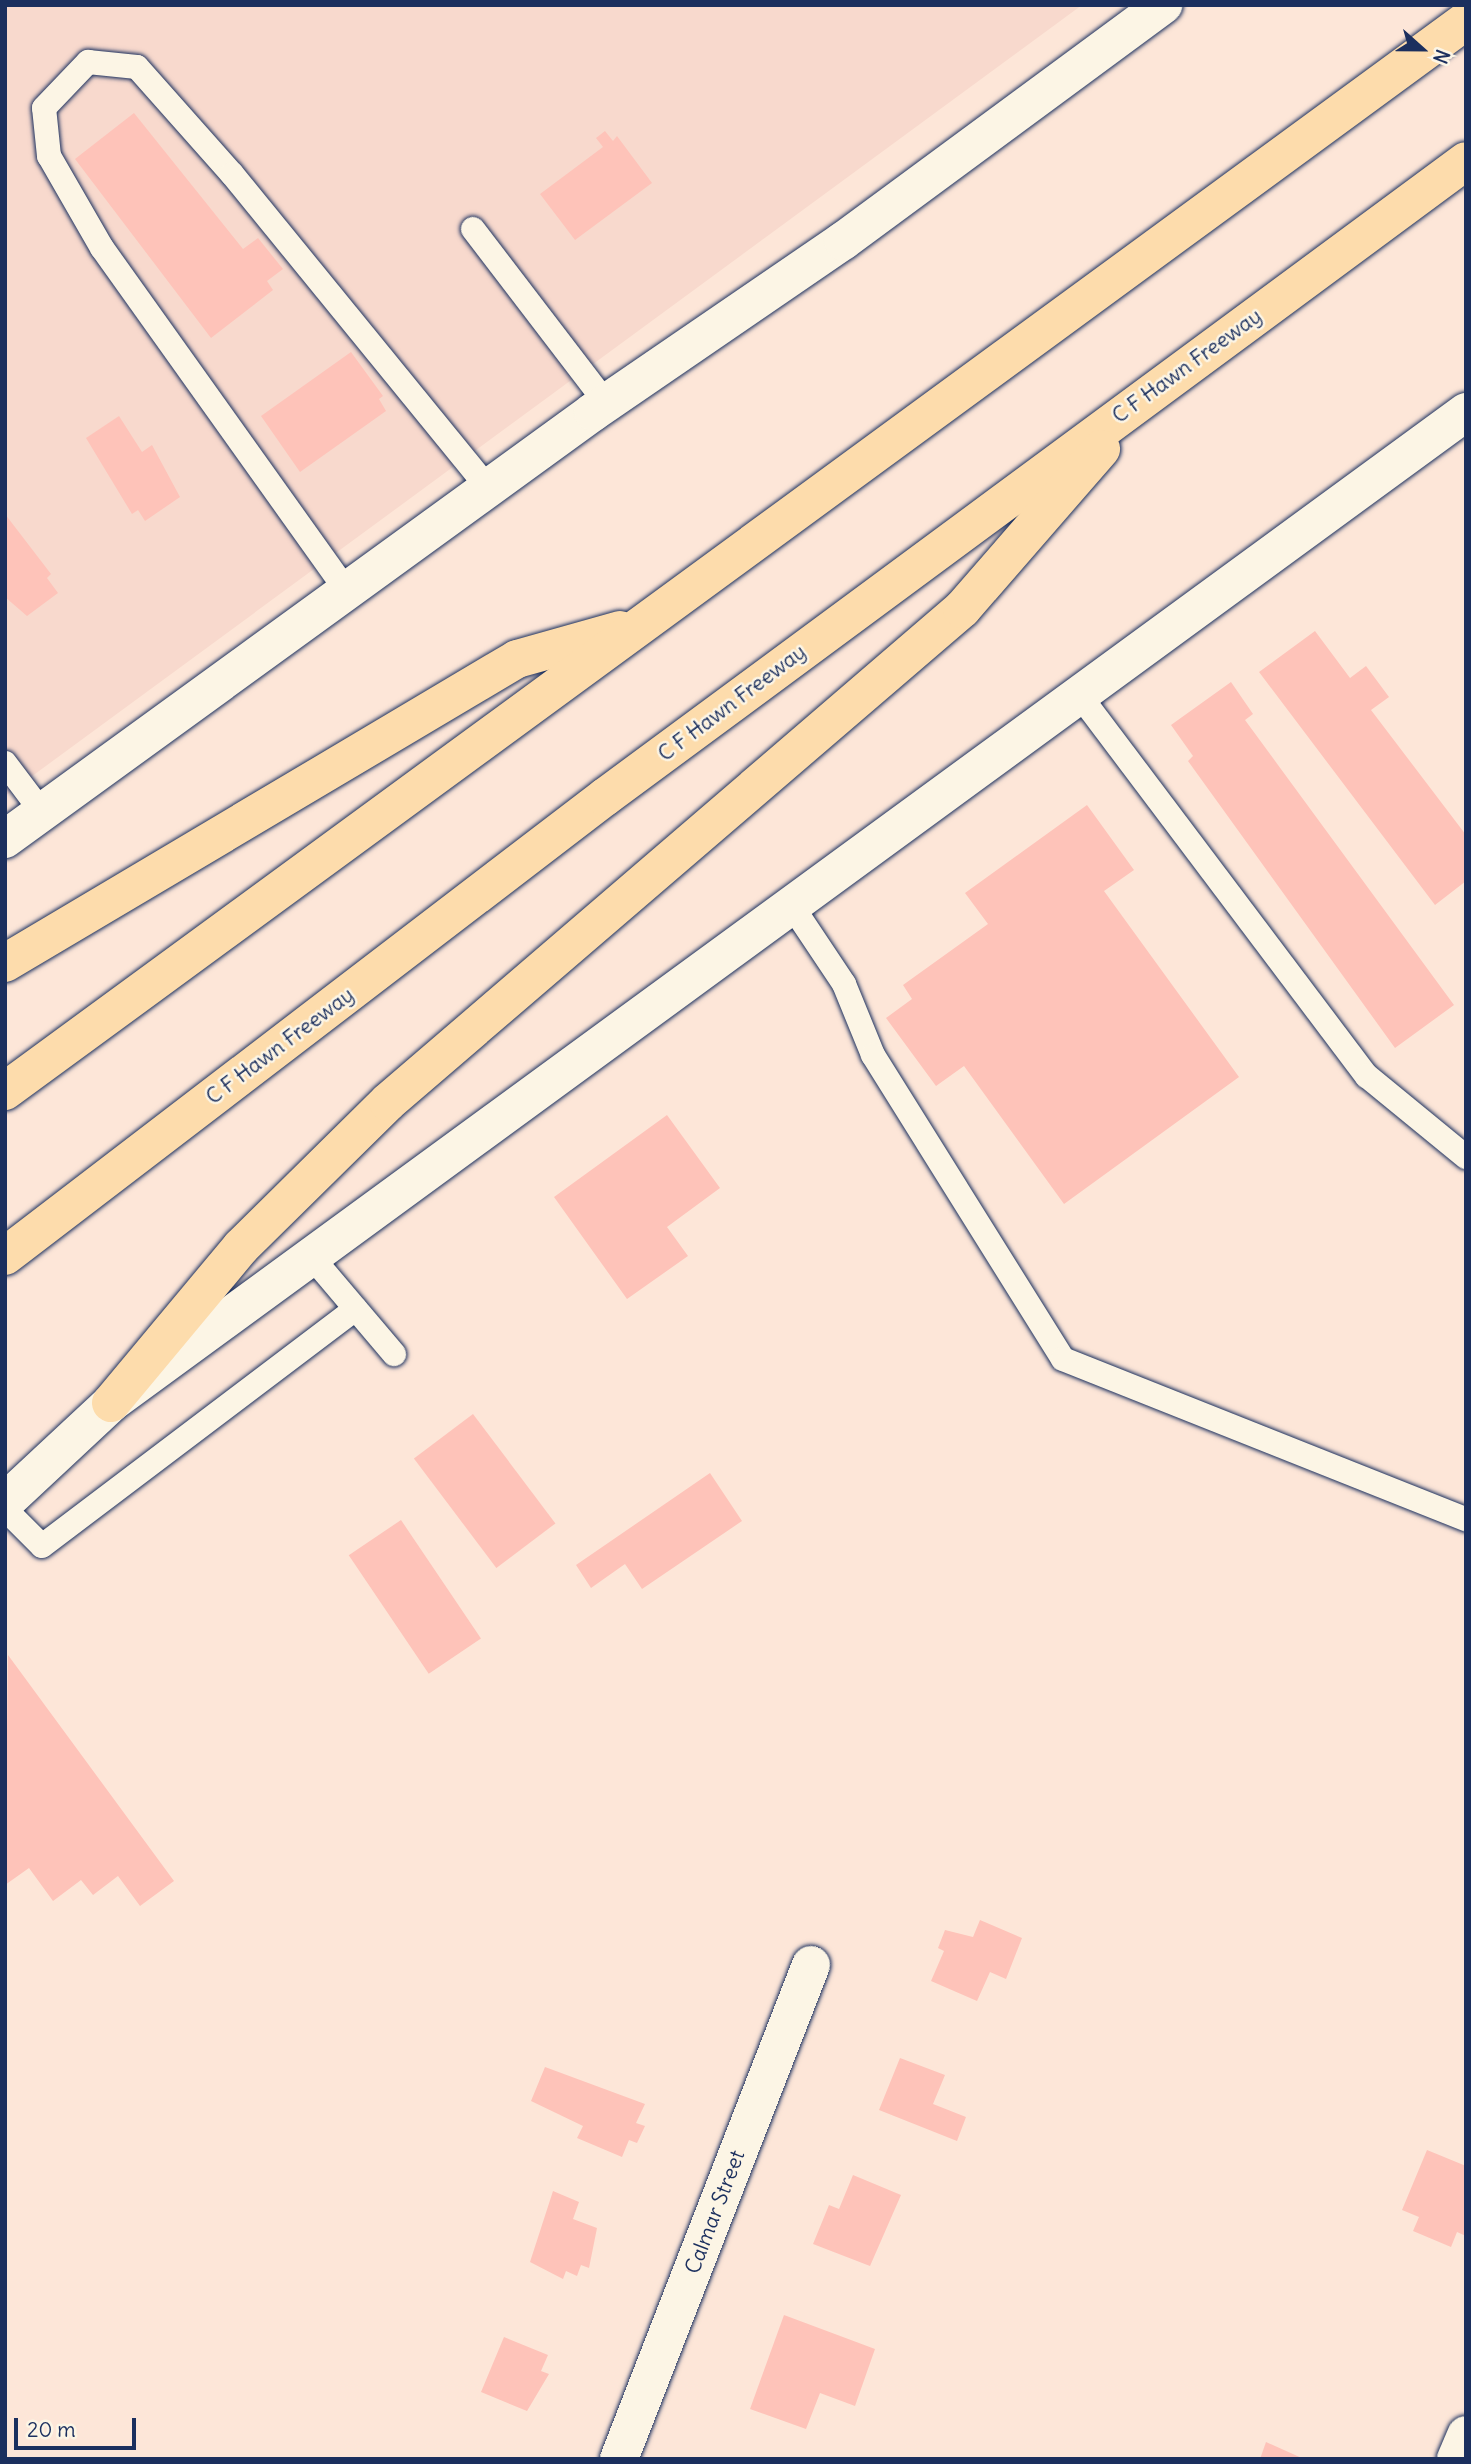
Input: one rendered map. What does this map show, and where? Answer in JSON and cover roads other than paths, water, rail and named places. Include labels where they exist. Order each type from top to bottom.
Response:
[{"type":"highway","points":[[5,1091],[1466,21]]},
{"type":"highway","name":"C F Hawn Freeway","points":[[5,1256],[594,806],[1466,161]]},
{"type":"highway","points":[[111,1403],[241,1247],[388,1102],[962,609],[1148,395]]},
{"type":"highway","points":[[5,963],[517,659],[645,623]]},
{"type":"main road","points":[[5,839],[606,403],[843,241],[1163,5]]},
{"type":"main road","points":[[5,1502],[111,1403],[310,1255],[1081,697],[1466,412]]},
{"type":"main road","name":"Calmar Street","points":[[619,2459],[811,1965]]},
{"type":"main road","points":[[1456,2459],[1466,2435]]},
{"type":"lane","points":[[346,590],[102,248],[49,156],[44,108],[89,62],[137,67],[488,488]]},
{"type":"lane","points":[[473,229],[606,403]]},
{"type":"lane","points":[[1081,697],[1367,1076],[1466,1157]]},
{"type":"lane","points":[[5,763],[42,812]]},
{"type":"lane","points":[[792,906],[844,984],[873,1055],[1063,1359],[1466,1519]]},
{"type":"lane","points":[[310,1255],[394,1354]]},
{"type":"lane","points":[[5,1508],[42,1546],[355,1309]]}]
